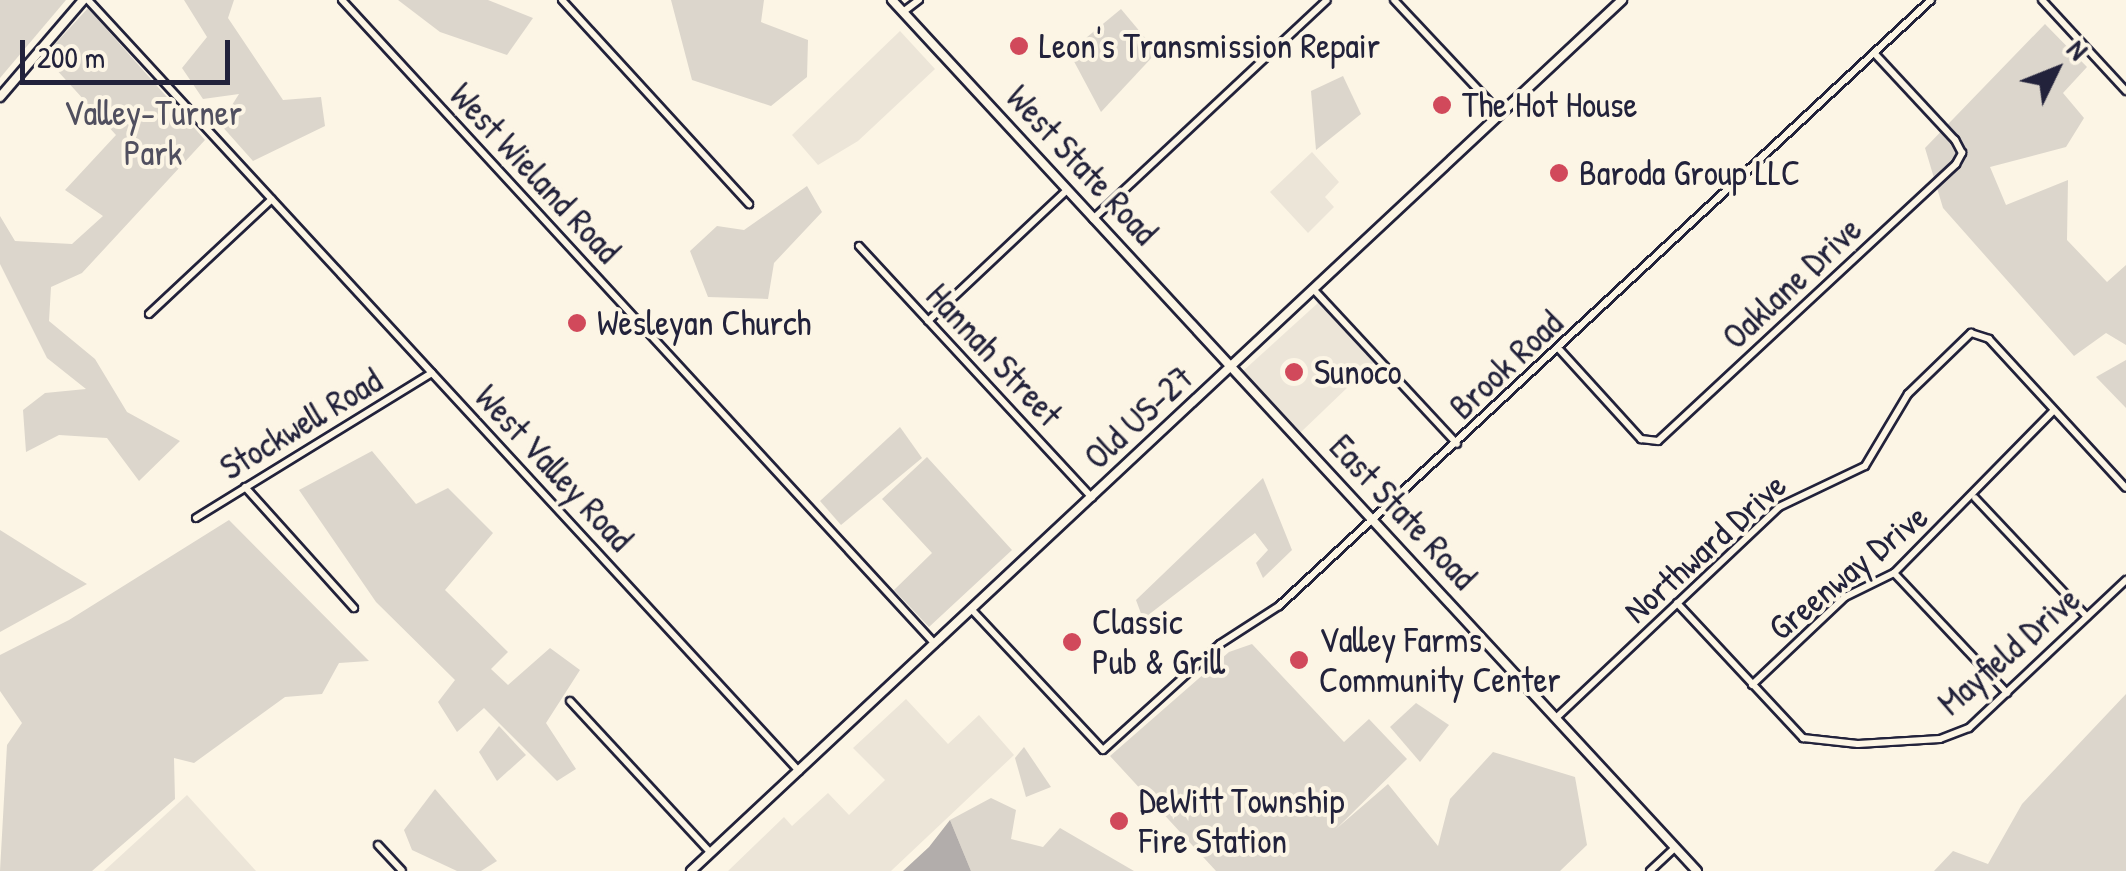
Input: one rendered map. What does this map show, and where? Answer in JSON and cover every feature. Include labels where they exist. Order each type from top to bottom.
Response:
[{"type":"street","points":[[0,97],[85,0]]},
{"type":"street","name":"West Valley Road","points":[[85,0],[799,771]]},
{"type":"street","name":"West Wieland Road","points":[[342,0],[936,645]]},
{"type":"street","points":[[562,0],[750,204]]},
{"type":"street","name":"West State Road","points":[[892,0],[1231,368]]},
{"type":"street","points":[[903,12],[919,0]]},
{"type":"street","points":[[1093,218],[1327,0]]},
{"type":"street","points":[[1394,0],[1501,114]]},
{"type":"street","name":"Old US-27","points":[[692,871],[1622,0]]},
{"type":"street","name":"Brook Road","points":[[972,611],[1103,750],[1220,644],[1279,606],[1373,521],[1932,0]]},
{"type":"street","points":[[2042,0],[2126,91]]},
{"type":"street","name":"Oaklane Drive","points":[[1560,349],[1642,438],[1658,441],[1956,164],[1962,153],[1955,140],[1874,54]]},
{"type":"street","points":[[928,320],[1067,190]]},
{"type":"street","points":[[149,314],[272,199]]},
{"type":"street","name":"Hannah Street","points":[[859,246],[1092,499]]},
{"type":"street","points":[[1314,290],[1457,444]]},
{"type":"street","name":"Northward Drive","points":[[1556,718],[1789,499],[1865,466],[1908,394],[1966,336],[1988,339],[2054,410]]},
{"type":"street","name":"East State Road","points":[[1231,368],[1697,871]]},
{"type":"street","name":"Stockwell Road","points":[[196,518],[432,373]]},
{"type":"street","points":[[2054,410],[2126,488]]},
{"type":"street","name":"Greenway Drive","points":[[1752,685],[1845,597],[1894,574],[1974,498],[1982,477],[2054,410]]},
{"type":"street","points":[[245,486],[354,608]]},
{"type":"street","points":[[1974,498],[2087,617]]},
{"type":"street","points":[[1894,574],[2007,693]]},
{"type":"street","name":"Mayfield Drive","points":[[1677,603],[1803,738],[1824,745],[1950,737],[2007,693],[2126,580]]},
{"type":"street","points":[[570,701],[711,852]]},
{"type":"street","points":[[378,844],[402,871]]},
{"type":"street","points":[[1650,871],[1675,848]]},
{"type":"shaded area","points":[[900,31],[935,69],[858,141],[818,165],[792,135]]},
{"type":"shaded area","points":[[1312,152],[1339,182],[1325,197],[1334,207],[1308,233],[1270,192]]},
{"type":"shaded area","points":[[1319,302],[1374,362],[1300,433],[1243,371]]},
{"type":"shaded area","points":[[906,699],[948,744],[979,715],[1014,755],[891,871],[728,871],[784,817],[792,826],[828,793],[849,815],[885,780],[853,748]]},
{"type":"shaded area","points":[[187,795],[256,871],[104,871]]},
{"type":"shaded area","points":[[950,820],[971,871],[903,871],[929,847]]},
{"type":"green space","points":[[0,0],[66,0],[0,78]]},
{"type":"green space","points":[[184,0],[234,0],[228,18],[283,100],[321,97],[325,126],[253,161],[220,124],[239,94],[203,99],[182,68],[207,37]]},
{"type":"green space","points":[[398,0],[488,0],[533,18],[507,55],[440,32]]},
{"type":"green space","points":[[671,0],[764,0],[761,22],[808,40],[807,77],[771,106],[692,80]]},
{"type":"green space","name":"Valley-Turner Park","points":[[88,8],[205,140],[82,273],[51,287],[49,321],[95,359],[127,412],[180,441],[139,481],[107,438],[59,435],[26,452],[23,410],[45,393],[86,389],[47,358],[0,264],[0,216],[15,241],[72,244],[103,216],[65,190],[116,135],[44,56]]},
{"type":"green space","points":[[1121,9],[1157,52],[1101,112],[1069,52]]},
{"type":"green space","points":[[2045,24],[2087,67],[2063,93],[2084,118],[2066,147],[1990,167],[2006,205],[2068,180],[2067,240],[2107,282],[2126,265],[2126,345],[2106,333],[2074,356],[1943,208],[1925,148]]},
{"type":"green space","points":[[1343,76],[1361,114],[1316,150],[1311,91]]},
{"type":"green space","points":[[807,186],[822,212],[774,263],[768,299],[708,297],[690,251],[717,226],[744,230]]},
{"type":"green space","points":[[2126,360],[2126,408],[2096,377]]},
{"type":"green space","points":[[900,427],[922,458],[841,525],[820,501]]},
{"type":"green space","points":[[372,451],[416,504],[448,488],[493,533],[445,590],[508,652],[491,669],[508,685],[550,648],[580,670],[546,723],[576,769],[557,781],[484,708],[457,732],[438,702],[455,680],[376,602],[299,490]]},
{"type":"green space","points":[[927,457],[1012,550],[929,627],[894,590],[932,553],[882,499]]},
{"type":"green space","points":[[1263,478],[1292,550],[1263,578],[1256,563],[1268,550],[1255,533],[1143,619],[1136,600]]},
{"type":"green space","points":[[229,520],[369,661],[339,663],[322,694],[285,697],[194,763],[174,758],[175,799],[92,871],[0,871],[7,745],[22,723],[0,691],[0,655],[69,620]]},
{"type":"green space","points":[[0,530],[62,569],[87,584],[0,632]]},
{"type":"green space","points":[[1252,644],[1344,742],[1369,719],[1407,759],[1336,829],[1388,784],[1438,846],[1450,799],[1493,752],[1575,777],[1587,845],[1560,871],[1216,871],[1110,756],[1229,652]]},
{"type":"green space","points":[[2126,694],[2126,871],[1934,871],[1953,851],[1988,864],[2022,804]]},
{"type":"green space","points":[[1416,703],[1449,725],[1420,762],[1390,727]]},
{"type":"green space","points":[[499,726],[526,755],[497,781],[479,752]]},
{"type":"green space","points":[[1024,747],[1051,787],[1026,797],[1015,758]]},
{"type":"green space","points":[[435,789],[497,861],[481,871],[457,871],[412,850],[404,830]]},
{"type":"green space","points":[[991,798],[1016,810],[1011,839],[1043,847],[1060,828],[1134,871],[971,871],[950,820]]},
{"type":"place","name":"Leon's Transmission Repair","points":[[1019,46]]},
{"type":"place","name":"The Hot House","points":[[1442,105]]},
{"type":"place","name":"Baroda Group LLC","points":[[1559,173]]},
{"type":"place","name":"Wesleyan Church","points":[[577,323]]},
{"type":"place","name":"Sunoco","points":[[1294,372]]},
{"type":"place","name":"Classic Pub & Grill","points":[[1072,642]]},
{"type":"place","name":"Valley Farms Community Center","points":[[1299,660]]},
{"type":"place","name":"DeWitt Township Fire Station","points":[[1119,821]]}]
